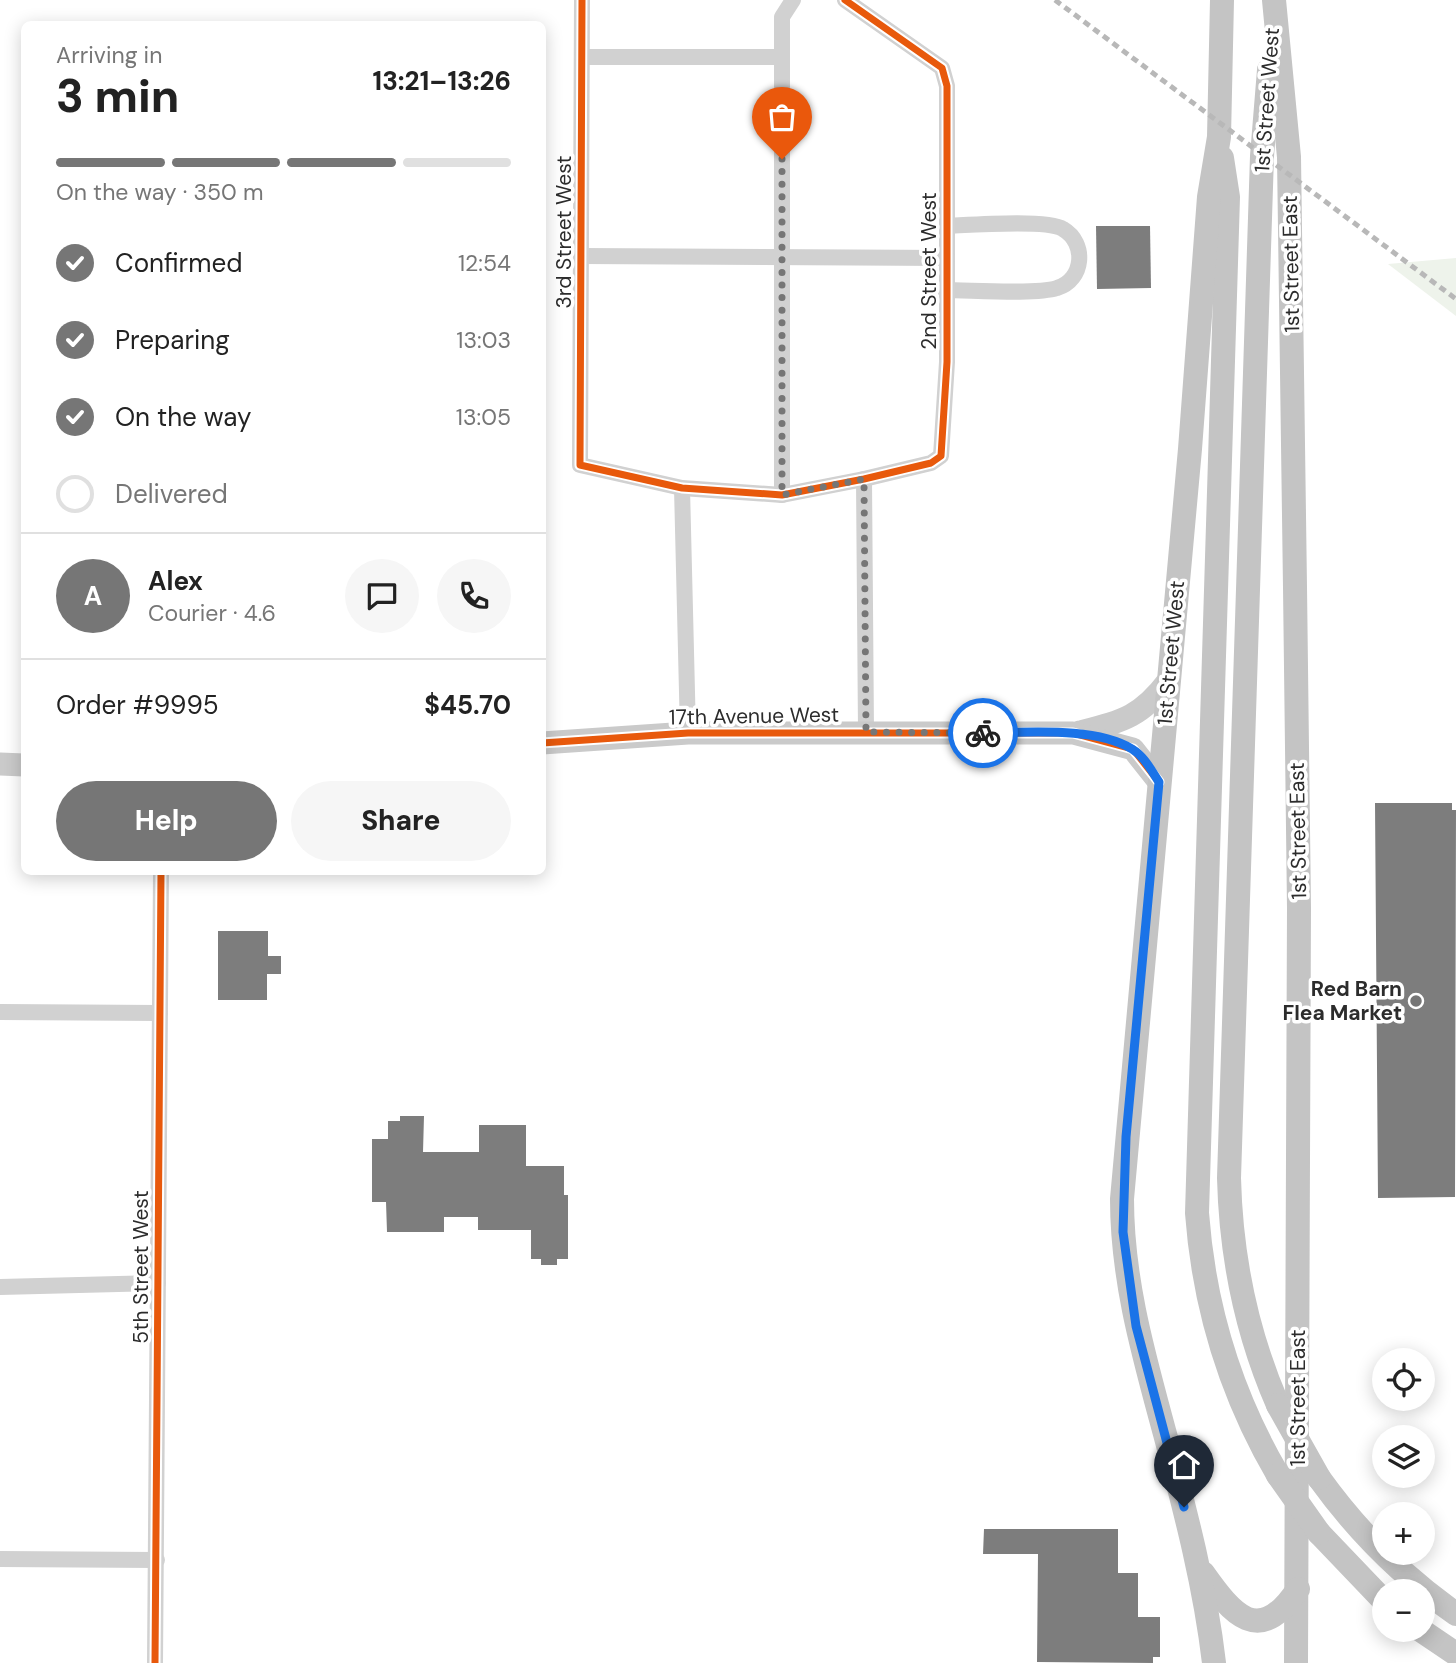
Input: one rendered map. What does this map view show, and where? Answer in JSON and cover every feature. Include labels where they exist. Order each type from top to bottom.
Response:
[{"type":"main road","name":"1st Street West","points":[[1214,1663],[1199,1566],[1138,1334],[1123,1232],[1127,1127],[1201,325],[1209,197],[1219,137],[1222,0]]},
{"type":"main road","name":"1st Street West","points":[[1274,2],[1262,156],[1229,1178],[1232,1239],[1242,1299],[1259,1359],[1278,1405],[1319,1478],[1348,1516],[1391,1563],[1456,1614]]},
{"type":"main road","name":"1st Street East","points":[[1274,2],[1290,176],[1299,908],[1296,1663]]},
{"type":"main road","name":"1st Street West","points":[[1219,137],[1228,197],[1197,1213],[1203,1274],[1217,1335],[1242,1405],[1278,1475],[1319,1534],[1372,1589]]},
{"type":"main road","points":[[1199,1566],[1228,1608],[1248,1620],[1262,1620],[1275,1615],[1288,1604],[1298,1589]]},
{"type":"main road","points":[[1435,1640],[1456,1654]]},
{"type":"street","name":"3rd Street West","points":[[582,0],[580,465],[682,488]]},
{"type":"street","points":[[782,495],[782,17],[793,0]]},
{"type":"street","name":"2nd Street West","points":[[845,0],[942,68],[947,86],[947,362],[941,456],[931,463],[864,479]]},
{"type":"street","points":[[582,57],[782,57]]},
{"type":"street","points":[[945,290],[1053,289],[1071,280],[1080,260],[1074,238],[1056,226],[947,226]]},
{"type":"street","points":[[582,256],[947,258]]},
{"type":"street","points":[[688,733],[682,488],[782,495],[864,479],[866,732]]},
{"type":"street","name":"17th Avenue West","points":[[1073,733],[1130,718],[1148,706],[1169,680]]},
{"type":"street","name":"17th Avenue West","points":[[546,743],[688,733],[1073,733],[1133,749],[1159,782]]},
{"type":"street","points":[[0,764],[21,765]]},
{"type":"street","name":"5th Street West","points":[[155,1663],[161,875]]},
{"type":"street","points":[[0,1012],[160,1013]]},
{"type":"street","points":[[0,1287],[158,1283]]},
{"type":"street","points":[[0,1559],[157,1560]]},
{"type":"shaded area","points":[[1456,258],[1456,316],[1388,264]]},
{"type":"building","points":[[1096,226],[1150,226],[1151,288],[1097,289]]},
{"type":"building","name":"Red Barn Flea Market","points":[[1375,803],[1452,803],[1452,810],[1456,810],[1455,1197],[1378,1198]]},
{"type":"building","points":[[218,931],[268,931],[268,956],[281,956],[281,974],[267,974],[267,1000],[218,1000]]},
{"type":"building","points":[[400,1116],[424,1116],[423,1152],[479,1152],[479,1125],[526,1125],[526,1166],[564,1166],[564,1195],[568,1195],[568,1259],[557,1259],[557,1265],[541,1265],[541,1259],[531,1259],[531,1230],[478,1230],[478,1217],[444,1217],[444,1232],[387,1232],[386,1202],[372,1202],[372,1139],[388,1139],[388,1121],[400,1121]]},
{"type":"building","points":[[984,1529],[1118,1529],[1118,1573],[1138,1573],[1138,1617],[1160,1617],[1160,1657],[1153,1657],[1153,1663],[1037,1662],[1038,1554],[983,1554]]},
{"type":"railway","points":[[1055,0],[1456,299]]},
{"type":"cycle path","points":[[582,0],[580,465],[682,488],[782,495],[931,463],[941,456],[947,362],[947,86],[942,68],[845,0]]},
{"type":"cycle path","points":[[546,743],[688,733],[1073,733],[1133,749],[1159,782]]},
{"type":"cycle path","points":[[155,1663],[161,875]]},
{"type":"way so far","points":[[782,159],[782,495],[864,479],[866,732],[983,733]]},
{"type":"place","name":"Red Barn Flea Market","points":[[1416,1001]]},
{"type":"route","points":[[983,733],[1073,733],[1119,743],[1141,756],[1159,782],[1126,1137],[1123,1232],[1136,1326],[1184,1507]]}]
